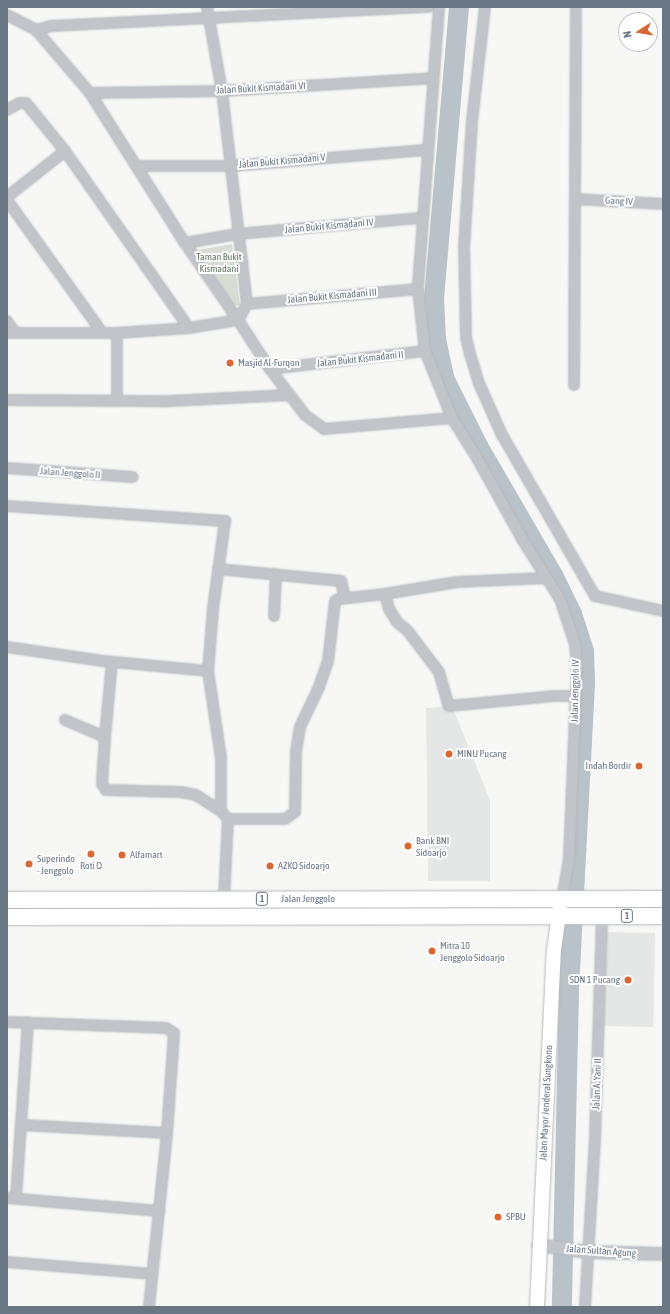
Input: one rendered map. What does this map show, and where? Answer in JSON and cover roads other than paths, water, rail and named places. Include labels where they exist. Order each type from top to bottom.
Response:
[{"type":"highway","name":"1","points":[[566,899],[663,899]]},
{"type":"highway","name":"Jalan Jenggolo","points":[[7,900],[566,899]]},
{"type":"highway","name":"1","points":[[565,915],[663,916]]},
{"type":"highway","name":"Jalan Jenggolo","points":[[7,917],[565,915]]},
{"type":"main road","name":"Jalan Mayor Jenderal Sungkono","points":[[537,1307],[538,1245],[566,899]]},
{"type":"street","points":[[207,7],[208,20],[222,91],[237,234],[247,304],[238,320]]},
{"type":"street","points":[[36,30],[52,26],[208,20],[429,7]]},
{"type":"street","name":"Jalan Jenggolo IV","points":[[439,7],[426,150],[418,288],[425,351],[452,418],[563,606],[575,644],[576,696],[566,899]]},
{"type":"street","points":[[485,7],[472,121],[464,247],[466,337],[470,354],[478,381],[502,433],[595,596],[663,611]]},
{"type":"street","points":[[574,385],[576,7]]},
{"type":"street","points":[[7,15],[36,30],[90,93],[185,243],[270,368],[305,415],[324,430],[452,418]]},
{"type":"street","name":"Jalan Bukit Kismadani VI","points":[[90,93],[222,91],[432,78]]},
{"type":"street","points":[[7,110],[18,103],[26,103],[65,151],[189,328]]},
{"type":"street","name":"Jalan Bukit Kismadani V","points":[[137,166],[230,166],[426,150]]},
{"type":"street","points":[[65,151],[7,198],[102,332]]},
{"type":"street","name":"Gang IV","points":[[575,198],[663,204]]},
{"type":"street","name":"Jalan Bukit Kismadani IV","points":[[185,243],[237,234],[421,218]]},
{"type":"street","name":"Jalan Bukit Kismadani III","points":[[247,304],[418,288]]},
{"type":"street","points":[[7,321],[11,333],[117,333],[189,328],[238,320]]},
{"type":"street","points":[[117,333],[117,400]]},
{"type":"street","name":"Jalan Bukit Kismadani II","points":[[270,368],[425,351]]},
{"type":"street","points":[[7,400],[170,401],[290,395]]},
{"type":"street","name":"Jalan Jenggolo II","points":[[7,468],[132,477]]},
{"type":"street","points":[[7,506],[225,520],[218,569],[208,671],[221,758],[221,811]]},
{"type":"street","points":[[218,569],[341,581],[345,598]]},
{"type":"street","points":[[274,616],[276,574]]},
{"type":"street","points":[[228,819],[285,819],[295,812],[296,752],[300,727],[319,687],[328,661],[333,605],[339,599],[385,594],[457,582],[546,578]]},
{"type":"street","points":[[385,594],[389,609],[397,622],[407,630],[439,672],[449,709],[554,696],[576,696]]},
{"type":"street","points":[[7,647],[112,662],[208,671]]},
{"type":"street","points":[[112,662],[102,784],[106,790],[181,792],[196,795],[221,811],[228,819],[224,899]]},
{"type":"street","points":[[65,720],[105,737]]},
{"type":"street","name":"Jalan A. Yani II","points":[[585,1307],[583,1251],[595,1139],[596,916]]},
{"type":"street","points":[[7,1022],[172,1030],[174,1037],[167,1133],[149,1307]]},
{"type":"street","points":[[28,1022],[21,1125],[11,1198],[159,1211]]},
{"type":"street","points":[[21,1125],[167,1133]]},
{"type":"street","name":"Jalan Sultan Agung","points":[[538,1245],[583,1251],[663,1254]]},
{"type":"street","points":[[7,1262],[152,1274]]},
{"type":"waterway","points":[[459,7],[434,298],[436,339],[444,378],[478,446],[554,577],[572,614],[584,651],[585,684],[569,991],[562,1307]]},
{"type":"place","name":"Masjid Al-Furqon","points":[[230,363]]},
{"type":"place","name":"MINU Pucang","points":[[449,754]]},
{"type":"place","name":"Indah Bordir","points":[[639,766]]},
{"type":"place","name":"Bank BNI Sidoarjo","points":[[408,846]]},
{"type":"place","name":"Roti O","points":[[91,854]]},
{"type":"place","name":"Alfamart","points":[[122,855]]},
{"type":"place","name":"Superindo - Jenggolo","points":[[29,864]]},
{"type":"place","name":"AZKO Sidoarjo","points":[[270,866]]},
{"type":"place","name":"Mitra 10 Jenggolo Sidoarjo","points":[[432,951]]},
{"type":"place","name":"SDN 1 Pucang","points":[[628,980]]},
{"type":"place","name":"SPBU","points":[[498,1217]]},
{"type":"park label","name":"Taman Bukit Kismadani","points":[[219,262]]}]
